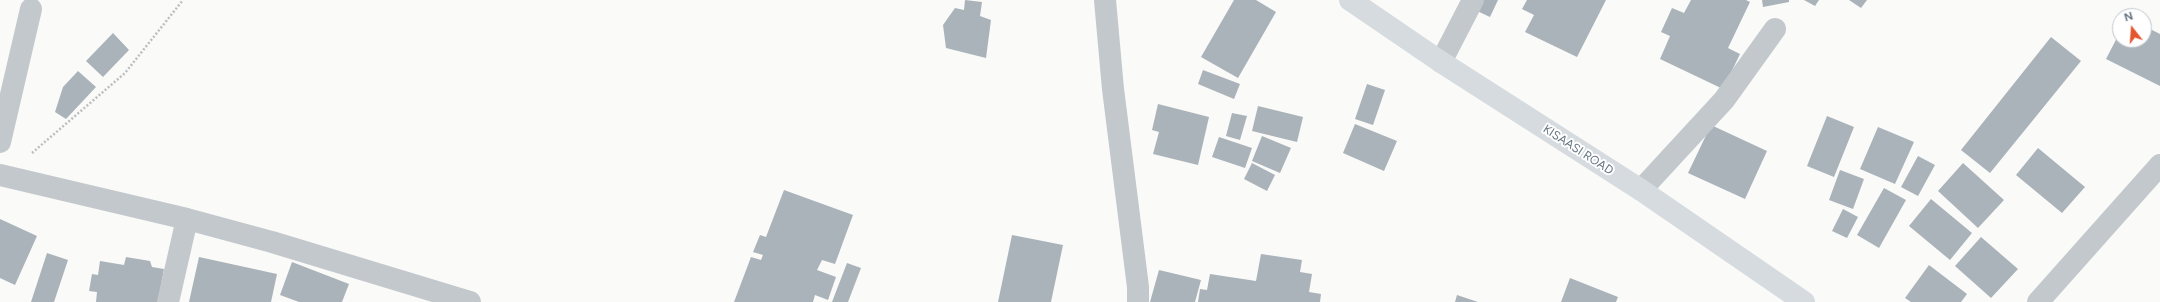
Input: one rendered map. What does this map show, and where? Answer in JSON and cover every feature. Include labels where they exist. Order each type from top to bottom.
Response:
[{"type":"main road","name":"KISAASI ROAD","points":[[1350,0],[1441,62],[1641,190],[1782,296],[1804,302]]},
{"type":"street","points":[[1105,0],[1114,89],[1138,287],[1138,302]]},
{"type":"street","points":[[1441,62],[1473,0]]},
{"type":"street","points":[[0,142],[31,9]]},
{"type":"street","points":[[1641,190],[1724,100],[1775,29]]},
{"type":"street","points":[[2038,302],[2160,165]]},
{"type":"street","points":[[3,175],[187,219],[272,242],[470,302]]},
{"type":"street","points":[[168,302],[187,219]]},
{"type":"path","points":[[3,175],[125,73],[183,0]]},
{"type":"building","points":[[965,0],[982,2],[980,16],[991,20],[986,58],[946,48],[943,25],[955,8],[964,10]]},
{"type":"building","points":[[1234,0],[1256,0],[1276,12],[1238,78],[1201,57]]},
{"type":"building","points":[[1480,0],[1498,0],[1490,17],[1475,10]]},
{"type":"building","points":[[1527,0],[1606,0],[1577,57],[1525,32],[1534,15],[1522,9]]},
{"type":"building","points":[[1691,0],[1746,0],[1750,2],[1728,48],[1740,54],[1723,89],[1660,59],[1670,36],[1661,32],[1672,8],[1684,13]]},
{"type":"building","points":[[1762,0],[1789,0],[1789,2],[1763,7]]},
{"type":"building","points":[[1804,0],[1819,0],[1815,6]]},
{"type":"building","points":[[1849,0],[1867,0],[1861,8]]},
{"type":"building","points":[[2152,30],[2160,34],[2160,86],[2106,59],[2112,47],[2152,48]]},
{"type":"building","points":[[113,33],[129,50],[103,77],[86,61]]},
{"type":"building","points":[[2051,37],[2081,61],[1990,173],[1961,150]]},
{"type":"building","points":[[1203,70],[1240,84],[1234,99],[1198,84]]},
{"type":"building","points":[[78,71],[96,87],[66,119],[55,112],[63,87]]},
{"type":"building","points":[[1367,84],[1385,90],[1373,125],[1355,119]]},
{"type":"building","points":[[1158,104],[1209,117],[1198,165],[1153,154],[1159,132],[1152,130]]},
{"type":"building","points":[[1258,106],[1303,117],[1297,142],[1252,131]]},
{"type":"building","points":[[1232,113],[1247,116],[1240,140],[1226,136]]},
{"type":"building","points":[[1827,116],[1854,127],[1834,177],[1807,166]]},
{"type":"building","points":[[1355,124],[1397,141],[1384,171],[1343,153]]},
{"type":"building","points":[[1711,125],[1767,151],[1745,199],[1688,173]]},
{"type":"building","points":[[1878,127],[1914,142],[1895,184],[1860,169]]},
{"type":"building","points":[[1262,136],[1291,148],[1280,173],[1252,161]]},
{"type":"building","points":[[1219,137],[1252,148],[1245,168],[1212,157]]},
{"type":"building","points":[[2038,148],[2085,187],[2062,213],[2016,175]]},
{"type":"building","points":[[1918,156],[1935,165],[1918,196],[1901,187]]},
{"type":"building","points":[[1252,163],[1275,175],[1267,191],[1244,179]]},
{"type":"building","points":[[1963,163],[2004,200],[1978,228],[1938,191]]},
{"type":"building","points":[[1840,170],[1864,179],[1853,209],[1829,200]]},
{"type":"building","points":[[1884,188],[1906,200],[1879,248],[1857,235]]},
{"type":"building","points":[[784,190],[853,215],[835,264],[822,260],[817,270],[836,277],[828,300],[815,295],[813,302],[734,302],[751,257],[761,260],[763,255],[753,252],[760,235],[766,237]]},
{"type":"building","points":[[1931,199],[1972,233],[1950,260],[1909,226]]},
{"type":"building","points":[[1843,209],[1858,217],[1847,238],[1832,231]]},
{"type":"building","points":[[0,219],[37,236],[15,285],[0,278]]},
{"type":"building","points":[[1012,235],[1063,245],[1051,302],[998,302]]},
{"type":"building","points":[[1981,237],[2018,269],[1991,298],[1955,266]]},
{"type":"building","points":[[47,253],[68,260],[54,302],[31,302]]},
{"type":"building","points":[[1261,254],[1302,260],[1300,272],[1312,274],[1309,292],[1321,294],[1320,302],[1198,302],[1200,289],[1207,290],[1210,274],[1256,281]]},
{"type":"building","points":[[126,257],[150,261],[152,267],[164,269],[158,302],[96,302],[97,292],[89,291],[92,274],[98,275],[100,261],[124,265]]},
{"type":"building","points":[[199,257],[277,274],[271,302],[189,302]]},
{"type":"building","points":[[292,262],[349,284],[342,302],[299,302],[280,295]]},
{"type":"building","points":[[847,263],[861,268],[848,302],[832,302]]},
{"type":"building","points":[[1929,265],[1967,294],[1961,302],[1911,302],[1905,298]]},
{"type":"building","points":[[1159,270],[1201,280],[1195,302],[1150,302]]},
{"type":"building","points":[[1570,278],[1618,297],[1616,302],[1561,302]]},
{"type":"building","points":[[1457,295],[1478,302],[1455,302]]}]
